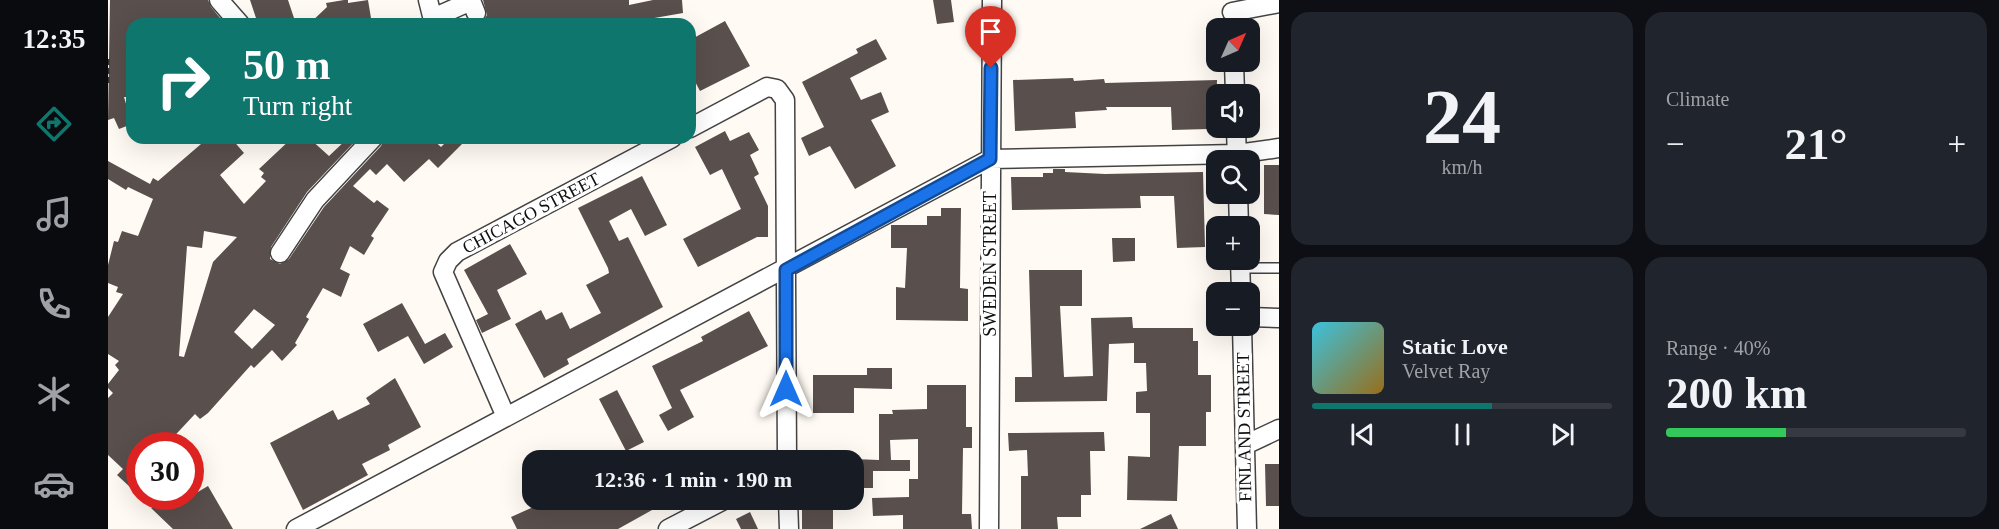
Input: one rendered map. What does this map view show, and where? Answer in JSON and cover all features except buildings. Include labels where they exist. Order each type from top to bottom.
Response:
[{"type":"street","points":[[219,0],[235,18]]},
{"type":"street","points":[[428,0],[433,18]]},
{"type":"street","name":"SWEDEN STREET","points":[[989,529],[992,0]]},
{"type":"street","points":[[440,18],[469,2],[472,3],[477,13]]},
{"type":"street","points":[[1232,14],[1279,3]]},
{"type":"street","points":[[696,125],[767,87],[782,92],[785,100],[787,450]]},
{"type":"street","points":[[280,253],[315,200],[367,144]]},
{"type":"street","name":"CHICAGO STREET","points":[[506,417],[443,272],[448,261],[457,252],[661,144]]},
{"type":"street","points":[[1260,152],[1279,148]]},
{"type":"street","points":[[298,529],[990,159],[1206,157]]},
{"type":"street","points":[[1260,317],[1279,318]]},
{"type":"street","name":"FINLAND STREET","points":[[1242,336],[1247,529]]},
{"type":"street","points":[[1245,445],[1279,429]]},
{"type":"street","points":[[668,529],[705,510]]},
{"type":"street","points":[[788,510],[789,529]]},
{"type":"lane","points":[[1260,266],[1279,268]]},
{"type":"path","points":[[108,59],[108,86]]},
{"type":"route","points":[[786,389],[786,270],[990,159],[991,68]]}]
